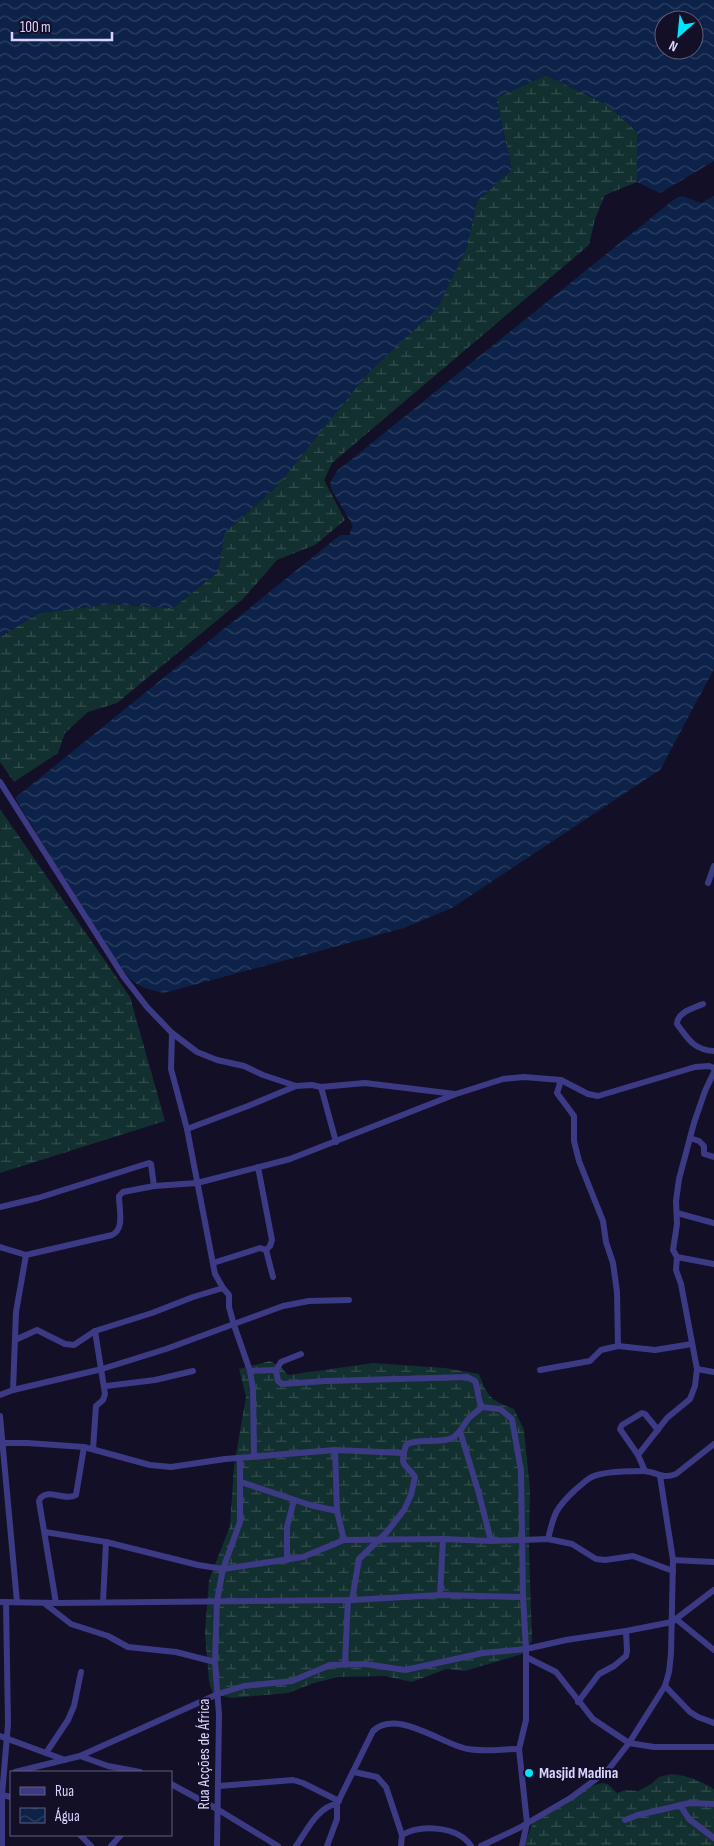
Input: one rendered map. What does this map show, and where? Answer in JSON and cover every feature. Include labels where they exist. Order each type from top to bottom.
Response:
[{"type":"street","points":[[0,782],[123,976],[147,1007],[172,1034],[197,1052],[206,1056],[244,1066],[263,1075],[296,1086]]},
{"type":"street","points":[[708,883],[714,866]]},
{"type":"street","points":[[703,1004],[680,1014],[677,1020],[690,1041],[704,1051],[714,1051]]},
{"type":"street","points":[[172,1034],[171,1069],[187,1129],[215,1274],[229,1295],[234,1326],[250,1370],[253,1389],[254,1456]]},
{"type":"street","points":[[0,1247],[26,1254],[115,1234],[120,1226],[119,1196],[121,1193],[154,1186],[197,1183],[290,1158],[336,1142],[456,1094],[503,1079],[537,1078],[562,1080],[588,1094],[598,1096],[695,1067],[709,1066],[714,1070],[690,1138],[676,1191],[677,1224],[673,1250],[677,1257],[676,1270],[681,1284],[697,1369],[696,1386],[690,1399],[667,1418],[638,1455]]},
{"type":"street","points":[[562,1080],[558,1093],[574,1116],[574,1141],[579,1161],[603,1221],[606,1242],[613,1263],[617,1292],[618,1346]]},
{"type":"street","points":[[187,1129],[296,1086],[312,1085],[321,1087],[364,1083],[456,1094]]},
{"type":"street","points":[[321,1087],[336,1142]]},
{"type":"street","points":[[690,1138],[703,1144],[704,1154],[714,1157]]},
{"type":"street","points":[[0,1207],[38,1198],[149,1163],[153,1170],[154,1186]]},
{"type":"street","points":[[258,1166],[272,1240],[266,1250]]},
{"type":"street","points":[[677,1213],[714,1223]]},
{"type":"street","points":[[213,1263],[260,1248],[266,1250]]},
{"type":"street","points":[[266,1250],[273,1277]]},
{"type":"street","points":[[13,1390],[16,1312],[26,1254]]},
{"type":"street","points":[[677,1257],[714,1264]]},
{"type":"street","points":[[15,1340],[37,1330],[65,1344],[74,1345],[95,1330],[152,1313],[223,1288]]},
{"type":"street","points":[[0,1395],[13,1390],[102,1369],[234,1326],[283,1306],[309,1301],[349,1300]]},
{"type":"street","points":[[93,1449],[96,1406],[105,1398],[106,1386],[95,1330]]},
{"type":"street","points":[[540,1370],[590,1361],[601,1350],[618,1346],[655,1350],[692,1344]]},
{"type":"street","points":[[301,1354],[282,1362],[276,1370],[278,1381],[282,1384],[326,1380],[467,1377],[475,1381],[478,1388],[479,1402],[482,1407]]},
{"type":"street","points":[[697,1369],[714,1372]]},
{"type":"street","points":[[250,1370],[276,1370]]},
{"type":"street","points":[[106,1386],[155,1380],[193,1371]]},
{"type":"street","points":[[345,1663],[350,1600],[357,1562],[387,1532],[404,1510],[415,1477],[404,1466],[403,1462],[408,1444],[452,1438],[482,1407],[500,1409],[512,1418],[521,1470],[526,1720],[518,1749],[527,1823],[522,1846]]},
{"type":"street","points":[[645,1471],[638,1455],[620,1429],[622,1425],[645,1414],[658,1430]]},
{"type":"street","points":[[0,1416],[17,1602]]},
{"type":"street","points":[[460,1431],[491,1541]]},
{"type":"street","points":[[3,1442],[28,1442],[84,1447],[150,1466],[171,1466],[254,1456],[335,1450],[404,1453]]},
{"type":"street","points":[[548,1539],[558,1507],[590,1477],[645,1471],[660,1476],[669,1476],[676,1474],[714,1444]]},
{"type":"street","points":[[56,1603],[45,1532],[39,1508],[40,1498],[46,1494],[72,1497],[76,1495],[84,1447]]},
{"type":"street","points":[[335,1450],[337,1511],[344,1540]]},
{"type":"street","name":"Rua Acções de África","points":[[217,1846],[219,1786],[218,1694],[215,1662],[217,1600],[223,1569],[240,1522],[240,1458]]},
{"type":"street","points":[[481,1846],[527,1823],[593,1782],[608,1770],[629,1743],[665,1686],[669,1672],[674,1620],[673,1560],[660,1476]]},
{"type":"street","points":[[241,1482],[294,1500],[337,1511]]},
{"type":"street","points":[[287,1560],[287,1527],[294,1500]]},
{"type":"street","points":[[45,1532],[106,1542],[198,1565],[223,1569],[303,1557],[344,1540],[443,1539],[491,1541],[548,1539],[572,1544],[596,1559],[605,1560],[633,1556],[673,1571]]},
{"type":"street","points":[[440,1595],[443,1539]]},
{"type":"street","points":[[102,1602],[106,1542]]},
{"type":"street","points":[[673,1560],[714,1562]]},
{"type":"street","points":[[19,1771],[80,1756],[218,1694],[251,1684],[292,1681],[330,1665],[345,1663],[377,1664],[405,1670],[483,1653],[526,1649],[566,1640],[626,1631],[674,1620],[714,1590]]},
{"type":"street","points":[[2,1846],[3,1738],[8,1696],[3,1602],[350,1600],[440,1595],[523,1597]]},
{"type":"street","points":[[44,1603],[71,1624],[117,1639],[128,1647],[176,1652],[215,1662]]},
{"type":"street","points":[[674,1620],[714,1650]]},
{"type":"street","points":[[578,1702],[600,1674],[626,1656],[626,1631]]},
{"type":"street","points":[[526,1657],[556,1672],[593,1719],[629,1743],[654,1747],[714,1747]]},
{"type":"street","points":[[46,1753],[68,1720],[74,1706],[80,1672]]},
{"type":"street","points":[[665,1686],[690,1712],[714,1723]]},
{"type":"street","points":[[327,1846],[337,1819],[338,1802],[373,1731],[378,1726],[416,1728],[470,1750],[518,1749]]},
{"type":"street","points":[[3,1738],[65,1760]]},
{"type":"street","points":[[80,1756],[108,1766],[135,1771]]},
{"type":"street","points":[[354,1772],[372,1775],[382,1782],[390,1795],[402,1835],[401,1846]]},
{"type":"street","points":[[219,1786],[293,1780],[303,1783],[338,1802]]},
{"type":"street","points":[[172,1785],[278,1846]]},
{"type":"street","points":[[2,1795],[10,1797]]},
{"type":"street","points":[[296,1846],[322,1812],[327,1807],[338,1802]]},
{"type":"street","points":[[625,1820],[680,1805],[714,1804]]},
{"type":"street","points":[[680,1805],[689,1818],[714,1838]]},
{"type":"street","points":[[402,1835],[414,1829],[443,1829],[462,1836],[471,1846]]},
{"type":"street","points":[[81,1836],[91,1846]]},
{"type":"street","points":[[111,1846],[120,1836]]},
{"type":"green space","points":[[546,75],[609,106],[637,132],[637,182],[605,195],[595,219],[589,245],[332,463],[324,480],[345,520],[315,545],[277,560],[243,599],[117,703],[88,712],[65,733],[58,753],[14,782],[0,762],[0,637],[39,613],[112,604],[173,608],[218,572],[224,533],[277,486],[466,250],[477,201],[512,170],[496,98]]},
{"type":"green space","points":[[0,809],[130,997],[165,1121],[0,1173]]},
{"type":"green space","points":[[270,1361],[282,1368],[288,1375],[373,1363],[445,1368],[479,1374],[491,1397],[514,1409],[524,1430],[530,1489],[529,1549],[532,1641],[522,1654],[465,1671],[446,1669],[412,1682],[385,1676],[338,1677],[314,1683],[288,1693],[232,1698],[213,1694],[209,1681],[205,1633],[209,1580],[230,1526],[234,1466],[246,1397],[239,1369]]},
{"type":"green space","points":[[671,1774],[693,1779],[714,1789],[714,1846],[524,1846],[533,1822],[588,1787],[602,1783],[608,1784],[617,1793],[625,1790],[638,1791],[659,1777]]},
{"type":"water","points":[[0,0],[714,0],[714,161],[660,193],[637,182],[637,132],[609,106],[546,75],[496,98],[512,170],[477,201],[466,250],[437,309],[370,371],[277,486],[224,533],[218,572],[173,608],[112,604],[40,613],[0,637]]},
{"type":"water","points":[[683,196],[701,203],[714,196],[714,669],[660,770],[452,908],[404,928],[164,993],[136,984],[116,962],[15,798],[340,535],[349,535],[353,526],[331,489],[330,483],[337,471],[672,201]]},
{"type":"place","name":"Masjid Madina","points":[[529,1773]]}]
